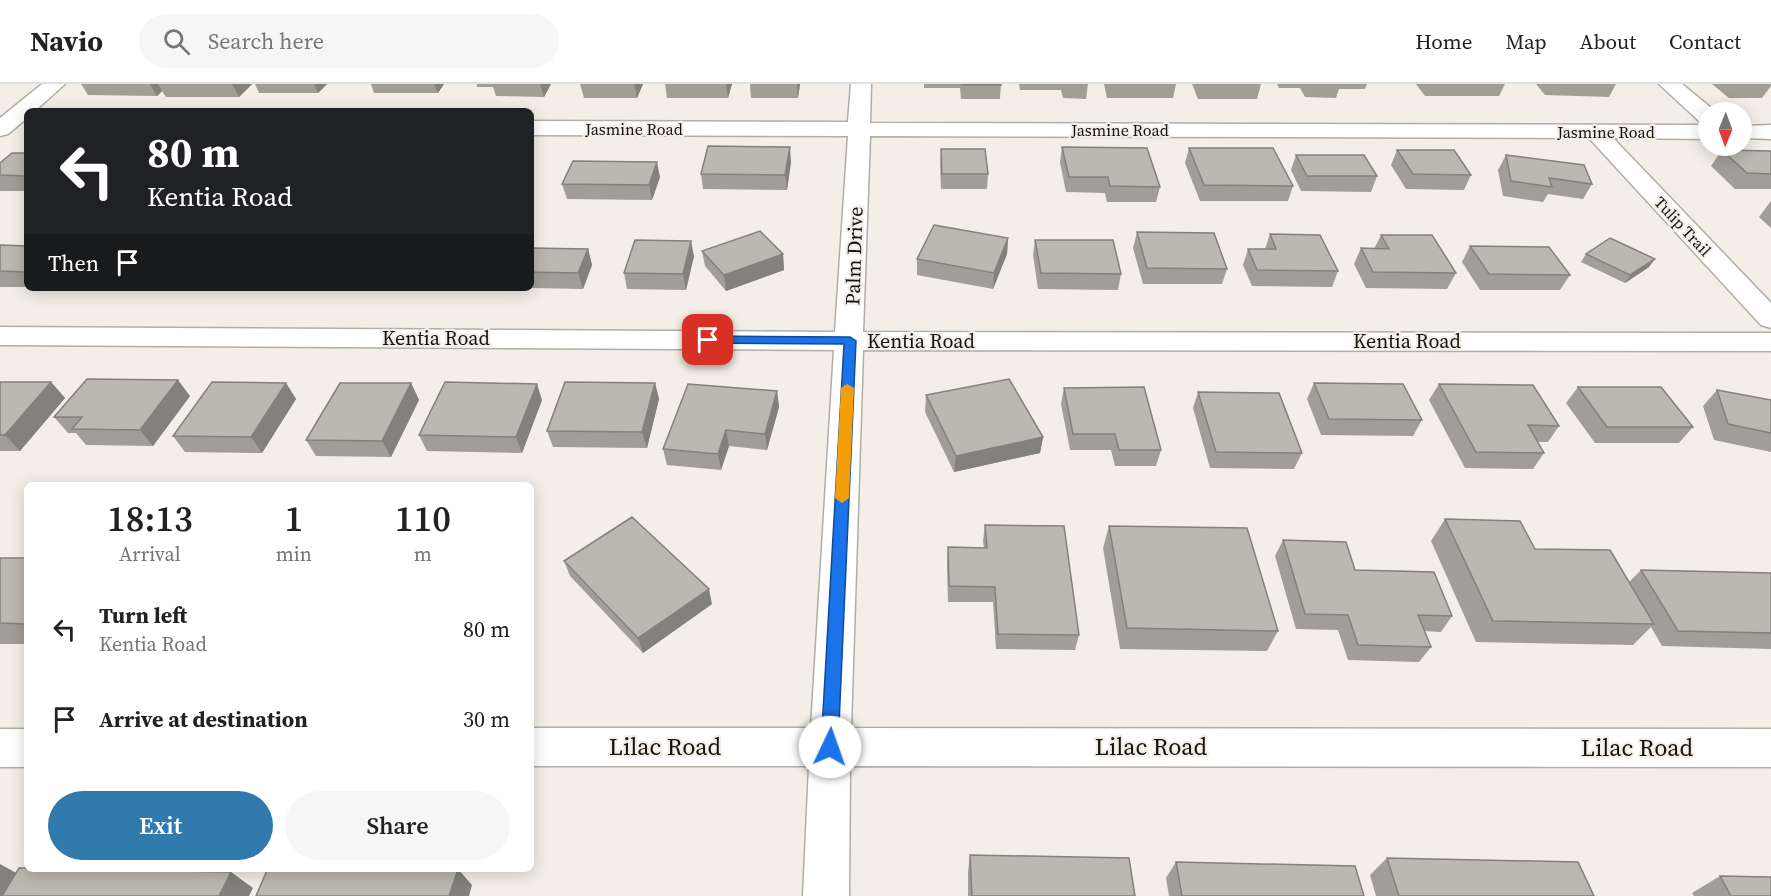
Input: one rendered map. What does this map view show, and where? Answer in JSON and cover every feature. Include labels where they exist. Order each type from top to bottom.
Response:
[{"type":"street","points":[[26,108],[56,84]]},
{"type":"street","name":"Palm Drive","points":[[826,896],[830,747],[861,84]]},
{"type":"street","points":[[1669,84],[1698,109]]},
{"type":"street","points":[[1,128],[24,110]]},
{"type":"street","points":[[1,128],[24,128]]},
{"type":"street","name":"Jasmine Road","points":[[534,128],[1698,132]]},
{"type":"street","name":"Tulip Trail","points":[[1595,132],[1771,319]]},
{"type":"street","points":[[1752,132],[1771,132]]},
{"type":"street","name":"Kentia Road","points":[[0,336],[850,341],[1771,342]]},
{"type":"street","name":"Lilac Road","points":[[534,747],[1771,748]]},
{"type":"street","points":[[0,748],[24,748]]},
{"type":"building","points":[[1001,84],[1001,85],[962,85]]},
{"type":"building","points":[[708,146],[790,147],[785,175],[701,174]]},
{"type":"building","points":[[1062,147],[1147,148],[1160,187],[1110,186],[1108,177],[1069,177]]},
{"type":"building","points":[[1189,148],[1273,148],[1293,186],[1204,185]]},
{"type":"building","points":[[941,149],[985,149],[988,174],[942,174]]},
{"type":"building","points":[[1397,150],[1454,150],[1471,175],[1413,174]]},
{"type":"building","points":[[1752,151],[1771,151],[1771,174],[1747,173],[1729,156],[1752,156]]},
{"type":"building","points":[[12,153],[24,153],[24,176],[0,175],[0,163]]},
{"type":"building","points":[[1296,155],[1364,155],[1377,176],[1307,176]]},
{"type":"building","points":[[1506,155],[1584,165],[1592,184],[1549,178],[1552,187],[1511,181]]},
{"type":"building","points":[[573,161],[657,162],[649,185],[562,184]]},
{"type":"building","points":[[934,225],[1008,238],[994,273],[917,259]]},
{"type":"building","points":[[760,231],[783,254],[724,275],[702,251]]},
{"type":"building","points":[[1137,232],[1214,233],[1227,269],[1147,268]]},
{"type":"building","points":[[1270,234],[1320,235],[1338,271],[1257,270],[1248,249],[1276,249]]},
{"type":"building","points":[[1381,235],[1432,235],[1456,273],[1373,272],[1361,248],[1389,249]]},
{"type":"building","points":[[1610,238],[1655,259],[1630,275],[1586,254]]},
{"type":"building","points":[[635,240],[691,241],[683,274],[624,273]]},
{"type":"building","points":[[1035,240],[1113,240],[1121,274],[1041,273]]},
{"type":"building","points":[[0,245],[24,246],[24,272],[0,271]]},
{"type":"building","points":[[1470,246],[1549,247],[1570,275],[1489,274]]},
{"type":"building","points":[[534,248],[588,249],[578,273],[534,272]]},
{"type":"building","points":[[87,379],[178,380],[140,430],[72,429],[82,417],[54,417]]},
{"type":"building","points":[[1009,379],[1043,437],[956,456],[926,395]]},
{"type":"building","points":[[0,382],[51,382],[5,435],[0,435]]},
{"type":"building","points":[[212,382],[286,383],[251,437],[173,436]]},
{"type":"building","points":[[445,382],[537,384],[516,437],[419,435]]},
{"type":"building","points":[[565,382],[655,383],[642,432],[547,431]]},
{"type":"building","points":[[340,383],[411,383],[382,441],[306,440]]},
{"type":"building","points":[[1314,383],[1403,384],[1422,420],[1329,419]]},
{"type":"building","points":[[688,384],[777,391],[765,434],[726,430],[718,454],[663,449]]},
{"type":"building","points":[[1439,384],[1533,385],[1559,426],[1528,425],[1544,453],[1476,452]]},
{"type":"building","points":[[1144,387],[1161,450],[1119,450],[1115,434],[1073,434],[1064,388]]},
{"type":"building","points":[[1578,387],[1661,387],[1693,427],[1607,427]]},
{"type":"building","points":[[1717,390],[1771,400],[1771,433],[1728,424]]},
{"type":"building","points":[[1198,392],[1279,393],[1302,453],[1216,452]]},
{"type":"building","points":[[632,517],[709,589],[638,638],[564,561]]},
{"type":"building","points":[[1445,519],[1520,521],[1535,549],[1610,550],[1654,624],[1493,621]]},
{"type":"building","points":[[985,525],[1064,526],[1079,635],[998,634],[995,587],[949,586],[948,547],[987,548]]},
{"type":"building","points":[[1109,526],[1247,528],[1278,631],[1127,628]]},
{"type":"building","points":[[1283,540],[1346,542],[1355,570],[1434,572],[1452,616],[1418,615],[1431,647],[1358,645],[1348,615],[1305,614]]},
{"type":"building","points":[[0,558],[24,558],[24,624],[0,623]]},
{"type":"building","points":[[1641,570],[1771,573],[1771,633],[1678,631]]},
{"type":"building","points":[[970,855],[1129,858],[1135,896],[972,896]]},
{"type":"building","points":[[1387,858],[1578,862],[1594,896],[1399,896]]},
{"type":"building","points":[[1176,862],[1355,866],[1364,896],[1182,896]]},
{"type":"building","points":[[19,868],[24,868],[24,872],[231,872],[219,896],[2,896]]},
{"type":"building","points":[[266,872],[457,872],[449,896],[256,896]]},
{"type":"building","points":[[1720,876],[1771,877],[1771,896],[1731,896]]},
{"type":"slow traffic","points":[[842,498],[847,388]]},
{"type":"route","points":[[708,340],[850,341],[830,747]]}]
